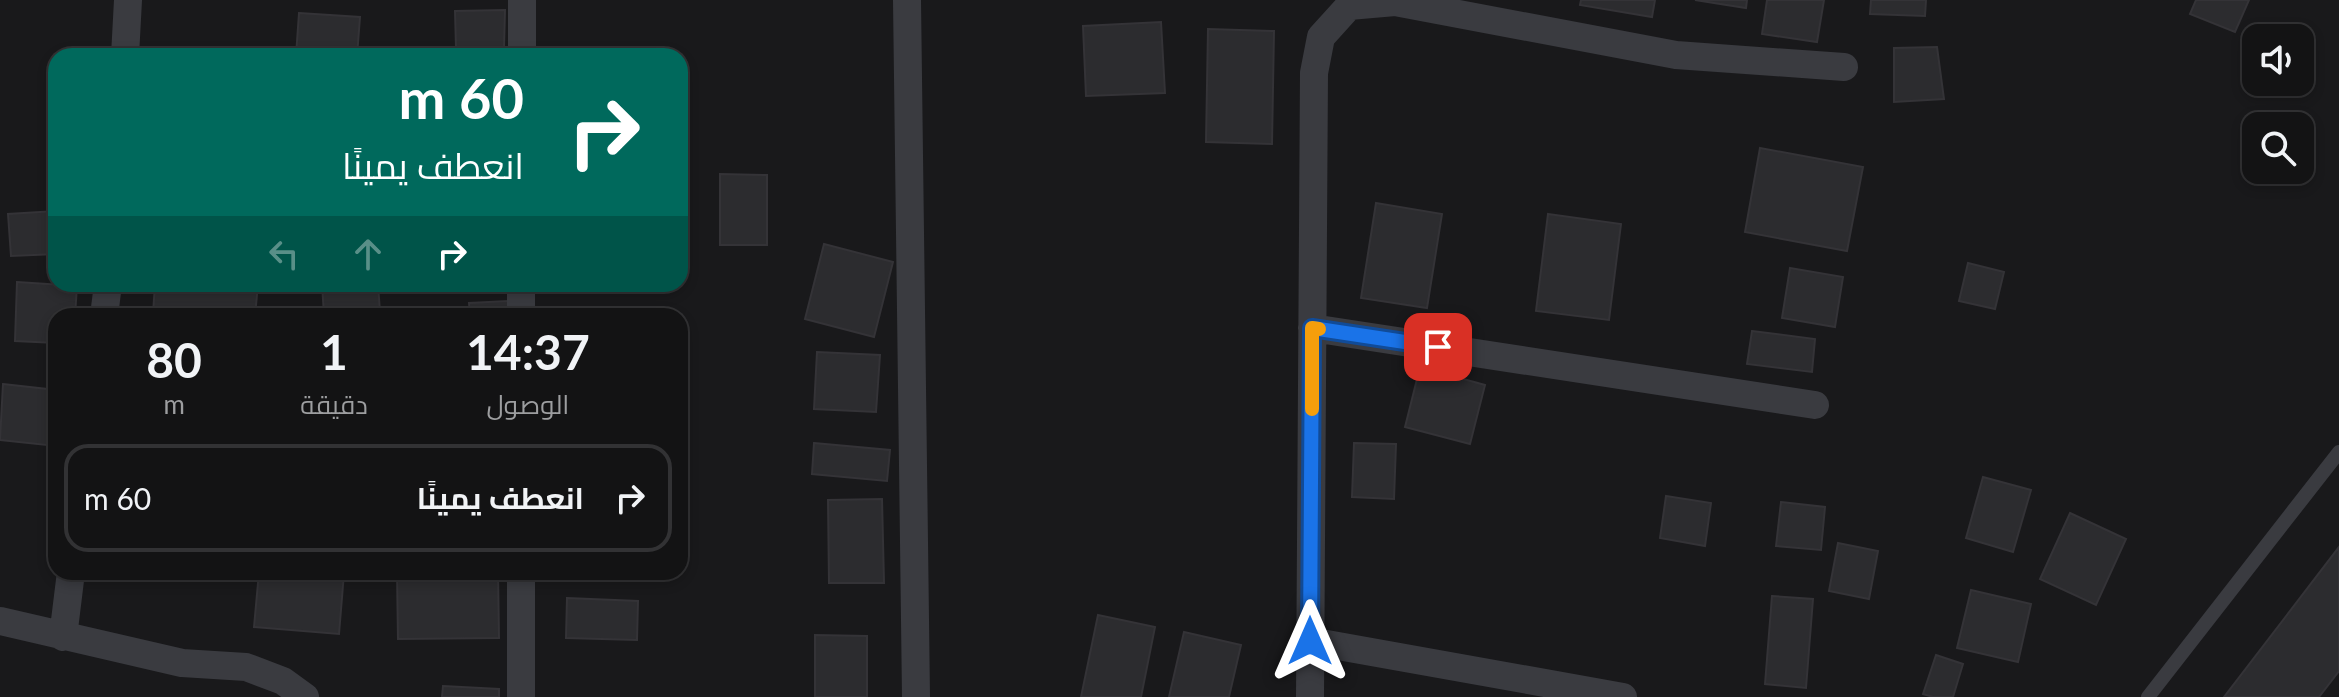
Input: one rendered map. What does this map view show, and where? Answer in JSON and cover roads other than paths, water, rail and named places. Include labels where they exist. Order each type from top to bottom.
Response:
[{"type":"street","points":[[125,48],[128,0]]},
{"type":"street","points":[[522,0],[522,48]]},
{"type":"street","points":[[907,0],[916,697]]},
{"type":"street","points":[[1310,697],[1314,73],[1321,37],[1349,6],[1395,2],[1676,55],[1844,67]]},
{"type":"street","points":[[1312,328],[1815,405]]},
{"type":"street","points":[[63,637],[70,580]]},
{"type":"street","points":[[521,580],[521,697]]},
{"type":"street","points":[[0,621],[182,663],[246,667],[283,681],[305,697]]},
{"type":"street","points":[[1310,641],[1623,697]]},
{"type":"lane","points":[[2148,697],[2339,452]]}]
